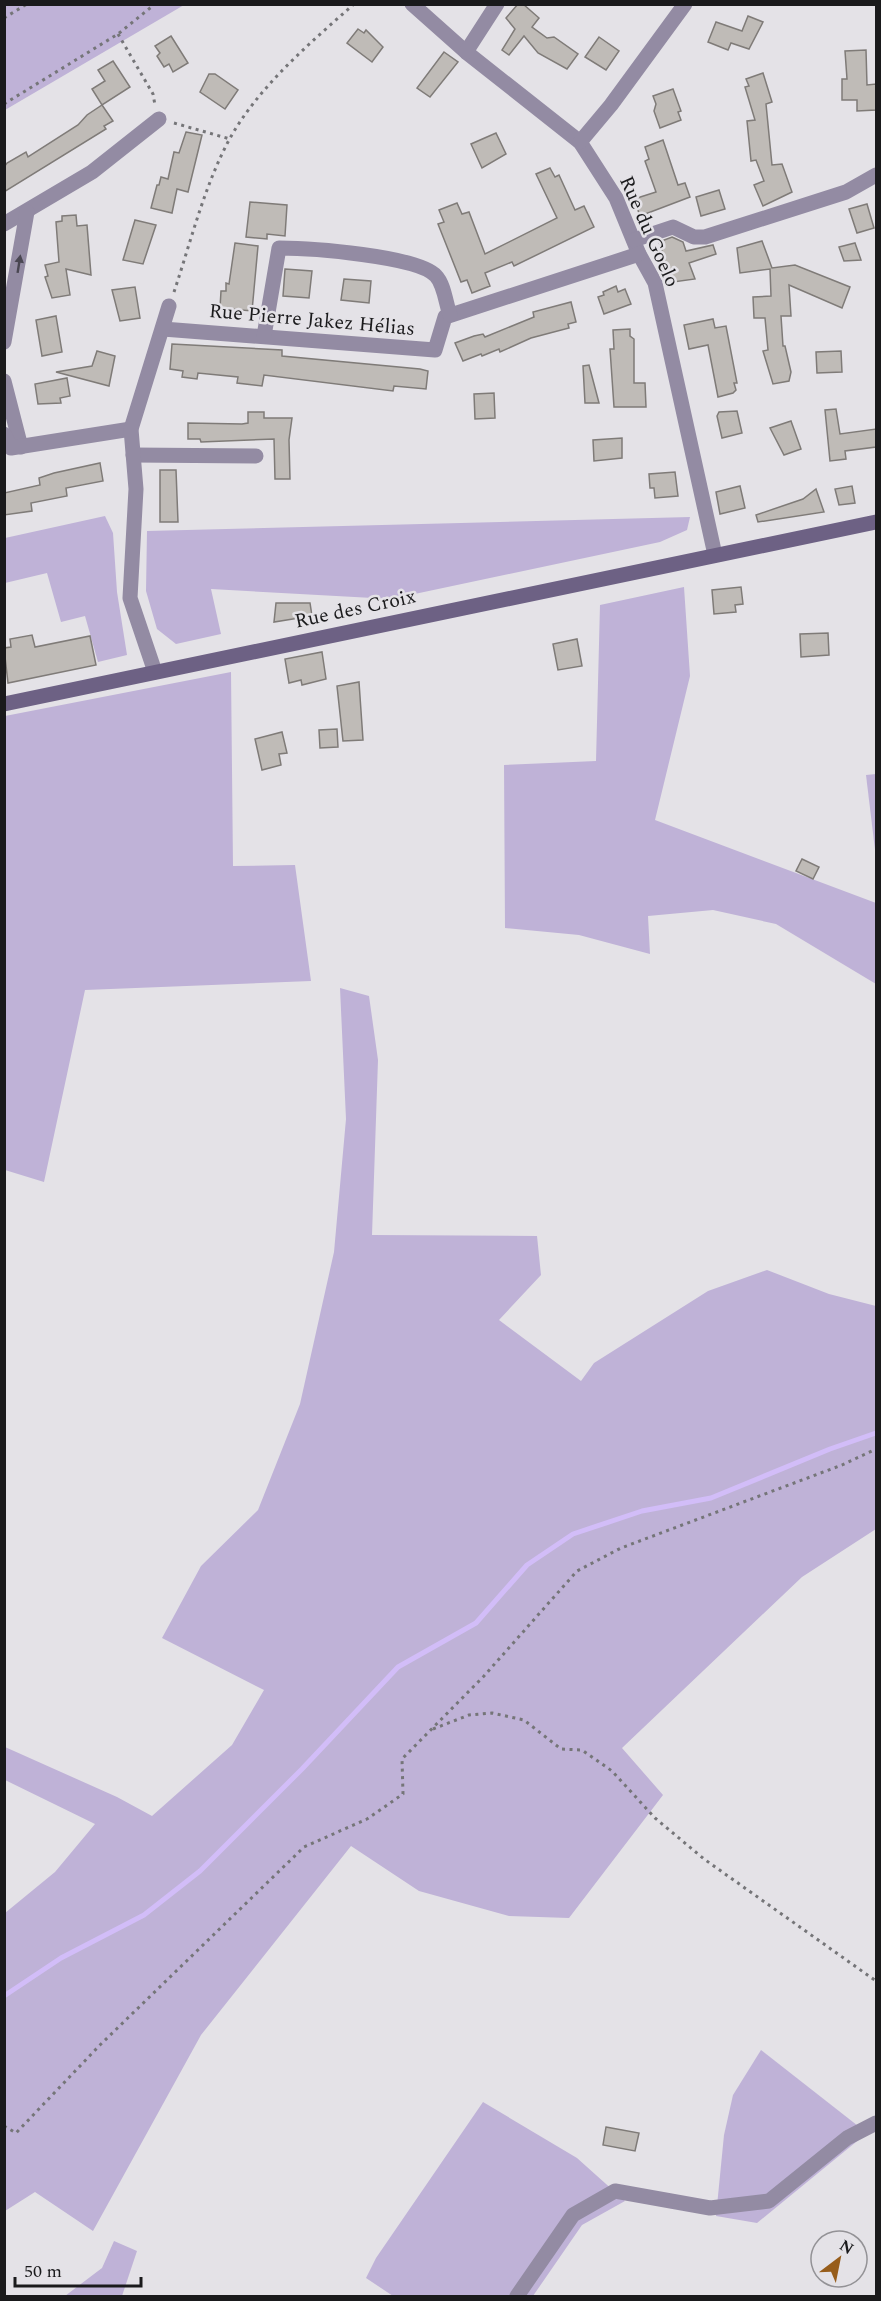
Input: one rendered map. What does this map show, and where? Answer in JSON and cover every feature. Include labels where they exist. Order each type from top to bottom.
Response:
[{"type":"main road","name":"Rue des Croix","points":[[4,704],[876,522]]},
{"type":"street","name":"Rue du Goelo","points":[[412,4],[466,52],[580,142],[616,198],[654,283],[716,555]]},
{"type":"street","points":[[466,52],[497,4]]},
{"type":"street","points":[[580,142],[611,105],[685,4]]},
{"type":"street","points":[[4,224],[92,172],[159,119]]},
{"type":"street","points":[[264,336],[279,248],[304,248],[420,264],[437,277],[450,315],[636,247],[673,227],[694,237],[705,237],[846,192],[876,175]]},
{"type":"street","points":[[4,342],[27,212]]},
{"type":"street","points":[[154,672],[130,598],[135,543],[131,429],[170,306]]},
{"type":"street","name":"Rue Pierre Jakez Hélias","points":[[162,329],[435,350],[445,317],[450,315]]},
{"type":"street","points":[[4,381],[16,448]]},
{"type":"street","points":[[16,448],[131,429]]},
{"type":"street","points":[[4,434],[16,448]]},
{"type":"street","points":[[133,455],[256,456]]},
{"type":"street","points":[[517,2296],[573,2216],[615,2191],[710,2208],[769,2202],[847,2138],[876,2123]]},
{"type":"path","points":[[4,18],[27,4]]},
{"type":"path","points":[[4,104],[117,34],[155,4]]},
{"type":"path","points":[[170,306],[207,189],[230,139],[260,95],[354,4]]},
{"type":"path","points":[[117,34],[153,94],[159,119],[230,139]]},
{"type":"path","points":[[4,2126],[16,2133],[100,2045],[203,1948],[304,1847],[367,1819],[403,1794],[402,1759],[484,1676],[577,1571],[621,1548],[798,1482],[876,1449]]},
{"type":"path","points":[[431,1730],[469,1714],[492,1713],[524,1720],[561,1749],[582,1750],[612,1771],[655,1818],[704,1859],[876,1981]]},
{"type":"shaded area","points":[[5,4],[184,4],[184,5],[5,110]]},
{"type":"shaded area","points":[[105,516],[113,533],[117,592],[127,655],[98,662],[85,616],[61,622],[47,573],[5,583],[5,538]]},
{"type":"shaded area","points":[[690,517],[687,530],[660,542],[391,599],[211,589],[221,634],[176,644],[157,629],[146,591],[147,531]]},
{"type":"shaded area","points":[[684,587],[690,676],[655,820],[876,903],[876,984],[776,924],[713,910],[648,916],[650,954],[579,935],[505,928],[504,765],[596,761],[600,605]]},
{"type":"shaded area","points":[[231,672],[233,866],[295,865],[311,981],[85,990],[44,1182],[5,1170],[5,716]]},
{"type":"shaded area","points":[[876,774],[876,858],[866,775]]},
{"type":"shaded area","points":[[340,988],[369,996],[378,1060],[372,1235],[537,1236],[541,1275],[499,1320],[581,1381],[594,1363],[708,1291],[767,1270],[829,1294],[876,1306],[876,1529],[802,1577],[622,1748],[663,1795],[569,1918],[509,1916],[419,1891],[351,1846],[201,2035],[93,2231],[35,2192],[5,2211],[5,1913],[55,1872],[95,1824],[5,1780],[5,1747],[117,1797],[152,1816],[232,1745],[264,1690],[162,1638],[201,1566],[258,1510],[300,1404],[334,1252],[346,1119]]},
{"type":"shaded area","points":[[761,2050],[867,2133],[757,2223],[716,2216],[724,2135],[733,2095]]},
{"type":"shaded area","points":[[483,2102],[577,2158],[625,2201],[582,2225],[533,2296],[393,2296],[366,2278],[376,2258]]},
{"type":"shaded area","points":[[114,2241],[137,2251],[122,2296],[65,2296],[102,2268]]},
{"type":"building","points":[[518,4],[523,4],[539,18],[532,27],[547,38],[554,37],[578,54],[567,69],[538,53],[524,36],[509,55],[502,50],[515,29],[506,18]]},
{"type":"building","points":[[748,16],[763,22],[749,49],[731,43],[728,50],[708,42],[716,22],[742,31]]},
{"type":"building","points":[[358,29],[364,33],[366,30],[383,47],[372,62],[347,43]]},
{"type":"building","points":[[171,36],[188,63],[173,72],[169,64],[164,67],[157,56],[160,53],[155,46]]},
{"type":"building","points":[[599,37],[619,51],[606,70],[585,57]]},
{"type":"building","points":[[866,50],[867,85],[876,84],[876,110],[857,111],[857,100],[842,100],[842,79],[847,79],[845,51]]},
{"type":"building","points":[[444,52],[458,62],[430,97],[417,88]]},
{"type":"building","points":[[113,61],[130,87],[102,105],[92,89],[105,81],[98,70]]},
{"type":"building","points":[[763,73],[772,102],[766,104],[772,165],[782,164],[792,192],[763,206],[754,185],[764,181],[756,160],[751,161],[747,121],[755,120],[745,87],[749,86],[746,79]]},
{"type":"building","points":[[209,74],[215,74],[238,90],[225,109],[200,92]]},
{"type":"building","points":[[673,89],[681,111],[678,112],[681,120],[660,128],[654,111],[656,104],[653,96]]},
{"type":"building","points":[[102,105],[113,121],[104,126],[106,129],[4,192],[4,167],[7,163],[26,152],[28,157],[78,125],[87,115]]},
{"type":"building","points":[[186,132],[202,135],[188,192],[177,189],[172,213],[151,208],[157,185],[161,177],[168,179],[174,152],[179,153]]},
{"type":"building","points":[[496,133],[506,154],[482,168],[471,144]]},
{"type":"building","points":[[663,140],[678,185],[685,183],[690,197],[640,216],[634,199],[656,192],[645,161],[649,159],[645,147]]},
{"type":"building","points":[[550,168],[555,177],[559,175],[575,210],[584,206],[594,227],[514,266],[512,262],[485,273],[490,286],[472,293],[467,280],[461,282],[438,224],[444,222],[439,210],[457,203],[462,214],[469,212],[485,254],[557,218],[536,174]]},
{"type":"building","points":[[719,190],[725,209],[701,216],[696,197]]},
{"type":"building","points":[[250,202],[287,205],[285,236],[267,234],[267,239],[246,237]]},
{"type":"building","points":[[867,204],[874,228],[857,233],[849,209]]},
{"type":"building","points":[[76,215],[77,226],[87,225],[91,275],[66,269],[70,295],[52,298],[45,277],[48,276],[45,265],[59,262],[56,222],[62,221],[62,216]]},
{"type":"building","points":[[135,220],[156,225],[143,264],[123,260]]},
{"type":"building","points":[[672,237],[683,242],[686,251],[713,245],[716,254],[689,263],[695,279],[673,282],[670,277],[659,242]]},
{"type":"building","points":[[762,241],[772,268],[795,265],[850,287],[842,308],[789,285],[791,316],[781,316],[783,346],[785,346],[791,372],[789,381],[773,384],[763,351],[768,350],[765,318],[754,318],[753,297],[771,296],[770,269],[740,273],[737,248]]},
{"type":"building","points":[[235,243],[258,246],[252,311],[220,308],[221,291],[226,291],[226,283],[229,284]]},
{"type":"building","points":[[855,243],[861,260],[844,261],[839,247]]},
{"type":"building","points":[[285,269],[312,271],[309,298],[283,296]]},
{"type":"building","points":[[344,279],[371,281],[369,303],[341,300]]},
{"type":"building","points":[[616,286],[618,292],[625,289],[631,304],[604,314],[598,297]]},
{"type":"building","points":[[135,287],[140,318],[120,321],[112,290]]},
{"type":"building","points":[[571,302],[576,322],[568,324],[569,328],[531,338],[500,352],[499,349],[463,361],[455,343],[483,334],[485,337],[534,317],[533,312]]},
{"type":"building","points":[[56,316],[62,352],[42,356],[36,320]]},
{"type":"building","points":[[713,319],[715,328],[726,326],[737,383],[734,383],[736,390],[733,393],[718,397],[708,345],[689,349],[684,325]]},
{"type":"building","points":[[630,329],[630,336],[634,339],[634,383],[645,383],[646,407],[614,407],[610,349],[614,349],[613,330]]},
{"type":"building","points":[[172,344],[282,350],[282,356],[420,369],[428,371],[426,389],[394,386],[393,391],[264,375],[262,386],[237,383],[238,377],[198,373],[197,379],[182,377],[183,371],[170,369]]},
{"type":"building","points":[[97,351],[115,356],[109,386],[56,372],[92,366]]},
{"type":"building","points":[[841,351],[842,372],[817,373],[816,352]]},
{"type":"building","points":[[589,365],[599,403],[585,403],[583,366]]},
{"type":"building","points":[[67,378],[70,396],[60,398],[61,403],[38,404],[35,384]]},
{"type":"building","points":[[494,393],[495,418],[475,419],[474,394]]},
{"type":"building","points":[[836,409],[840,434],[876,429],[876,447],[845,451],[846,459],[830,461],[825,410]]},
{"type":"building","points":[[737,411],[742,433],[722,438],[717,416],[719,412]]},
{"type":"building","points":[[248,412],[264,412],[264,418],[292,418],[289,440],[290,479],[275,479],[274,439],[201,442],[200,439],[188,439],[188,423],[248,423]]},
{"type":"building","points":[[791,421],[801,449],[784,455],[770,428]]},
{"type":"building","points":[[622,438],[622,458],[594,461],[593,440]]},
{"type":"building","points":[[100,463],[103,481],[66,488],[67,496],[31,503],[32,511],[4,515],[4,493],[40,485],[39,478],[54,473]]},
{"type":"building","points":[[160,470],[176,470],[178,522],[160,522]]},
{"type":"building","points":[[675,472],[678,496],[655,498],[654,488],[650,488],[649,474]]},
{"type":"building","points":[[740,486],[745,508],[720,514],[716,492]]},
{"type":"building","points":[[852,486],[855,503],[839,505],[835,489]]},
{"type":"building","points":[[816,489],[824,512],[758,522],[756,515],[803,499]]},
{"type":"building","points":[[741,587],[743,604],[735,605],[736,612],[714,614],[712,590]]},
{"type":"building","points":[[276,603],[310,603],[312,616],[274,622]]},
{"type":"building","points":[[828,633],[829,655],[801,657],[800,634]]},
{"type":"building","points":[[32,635],[35,647],[90,636],[96,665],[8,683],[4,648],[11,647],[10,639]]},
{"type":"building","points":[[577,639],[582,666],[558,670],[553,644]]},
{"type":"building","points":[[322,652],[326,679],[302,685],[301,680],[289,683],[285,659]]},
{"type":"building","points":[[359,682],[363,740],[343,741],[337,686]]},
{"type":"building","points":[[337,729],[338,747],[320,748],[319,730]]},
{"type":"building","points":[[282,732],[287,753],[279,754],[281,765],[262,770],[255,739]]},
{"type":"building","points":[[802,859],[819,867],[813,879],[796,871]]},
{"type":"building","points":[[606,2127],[639,2133],[635,2151],[603,2145]]},
{"type":"waterway","points":[[4,1996],[61,1958],[144,1915],[200,1871],[302,1769],[398,1667],[476,1623],[527,1565],[573,1534],[642,1511],[711,1498],[830,1449],[876,1433]]}]
